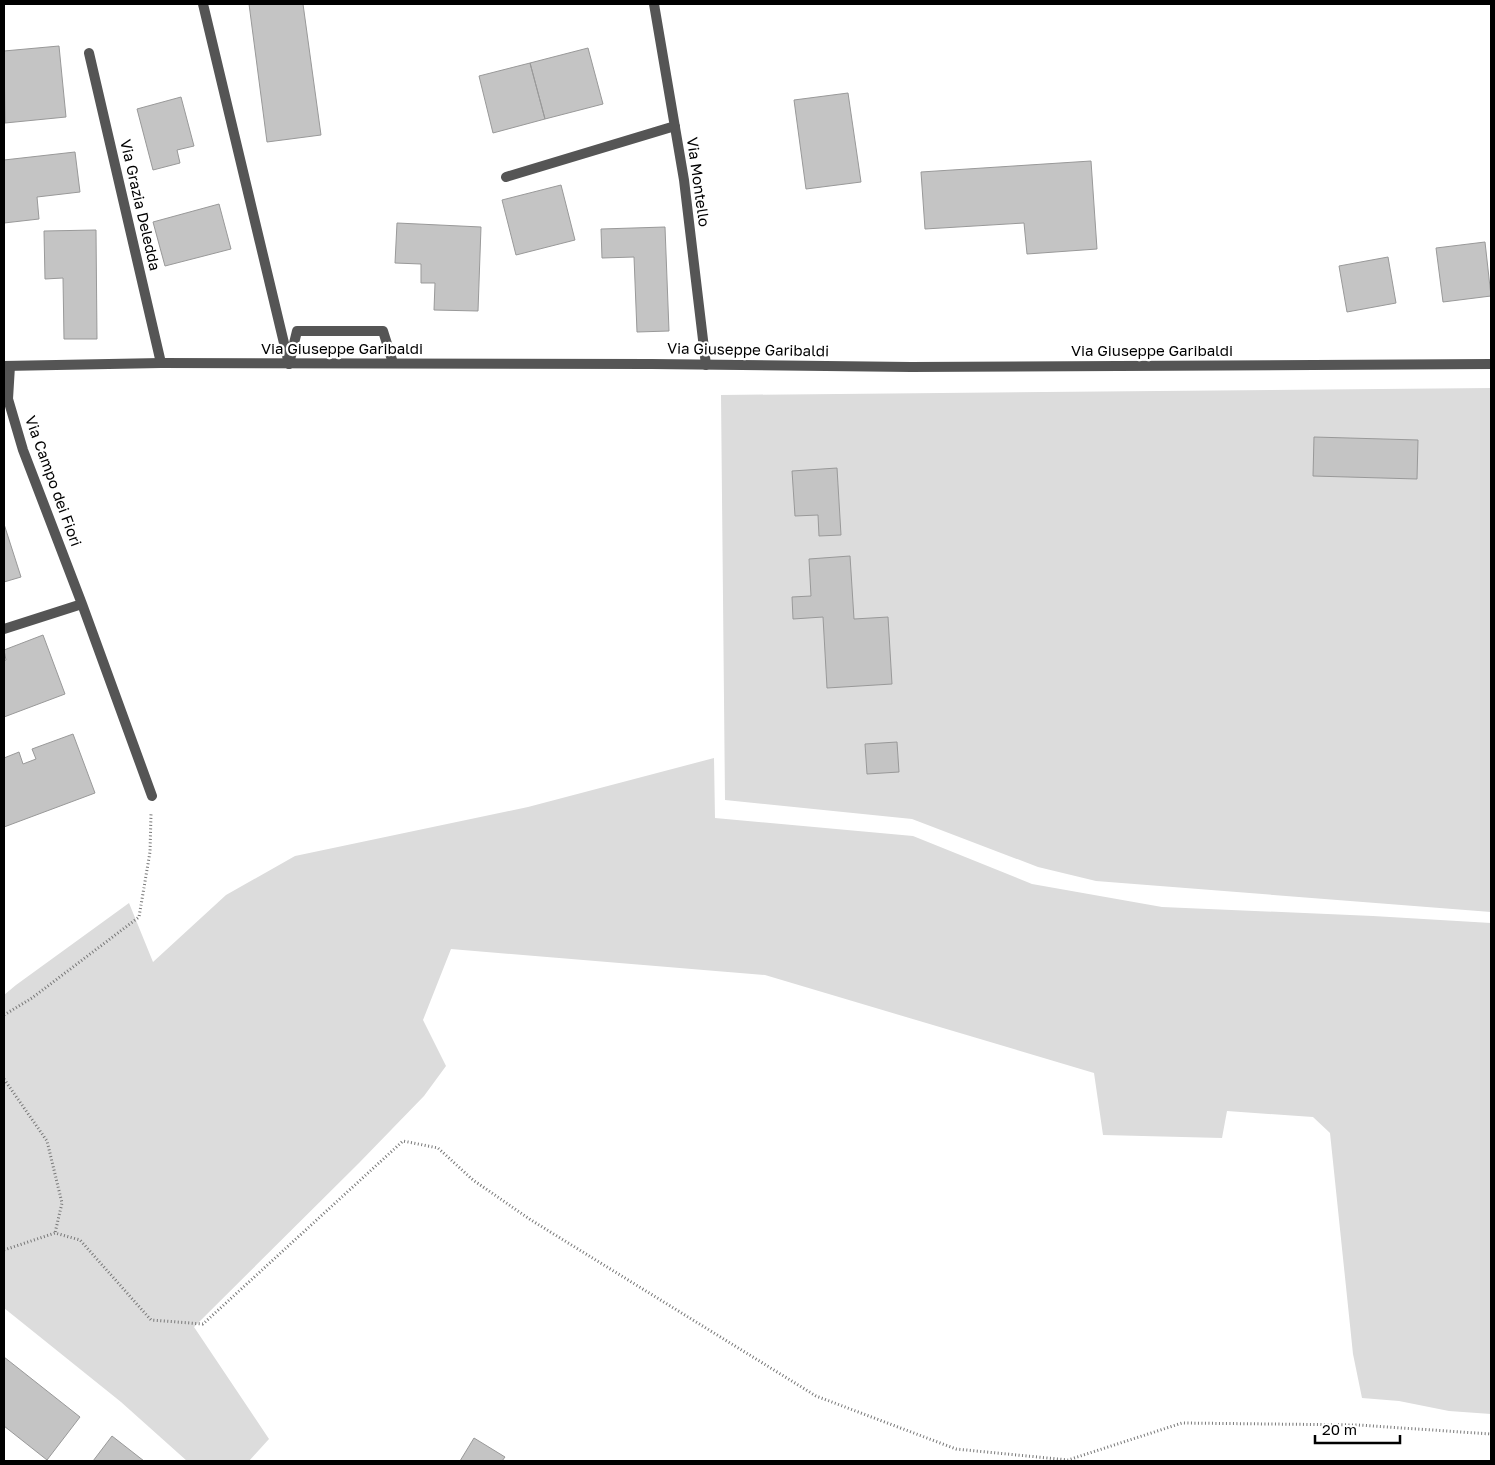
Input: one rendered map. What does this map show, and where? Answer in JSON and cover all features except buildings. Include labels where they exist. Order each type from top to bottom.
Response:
[{"type":"street","points":[[202,4],[289,364]]},
{"type":"street","name":"Via Montello","points":[[654,4],[684,180],[706,365]]},
{"type":"street","name":"Via Grazia Deledda","points":[[90,53],[161,363]]},
{"type":"street","points":[[506,177],[675,126]]},
{"type":"street","points":[[289,364],[297,331],[383,331],[393,364]]},
{"type":"street","name":"Via Giuseppe Garibaldi","points":[[7,366],[161,363],[931,367],[1491,364]]},
{"type":"street","name":"Via Campo dei Fiori","points":[[7,366],[8,399],[23,450],[152,796]]},
{"type":"street","points":[[4,630],[82,604]]},
{"type":"path","points":[[4,1015],[32,998],[139,917],[150,852],[152,796]]},
{"type":"path","points":[[4,1079],[47,1141],[62,1203],[55,1233]]},
{"type":"path","points":[[4,1250],[55,1233],[80,1240],[151,1320],[202,1324],[403,1141],[438,1148],[473,1180],[531,1220],[816,1396],[956,1449],[1068,1461],[1182,1423],[1358,1425],[1491,1434]]},
{"type":"shaded area","points":[[1491,388],[1491,912],[1096,881],[1038,867],[912,819],[725,800],[721,395]]},
{"type":"shaded area","points":[[714,758],[715,818],[913,836],[1032,884],[1162,907],[1491,923],[1491,1414],[1449,1411],[1399,1401],[1362,1398],[1353,1354],[1330,1133],[1313,1117],[1227,1111],[1222,1138],[1103,1135],[1094,1073],[765,975],[451,949],[423,1020],[446,1066],[424,1096],[194,1327],[269,1439],[249,1461],[187,1461],[121,1402],[4,1308],[4,995],[16,985],[129,903],[153,962],[226,895],[295,856],[528,807]]}]
